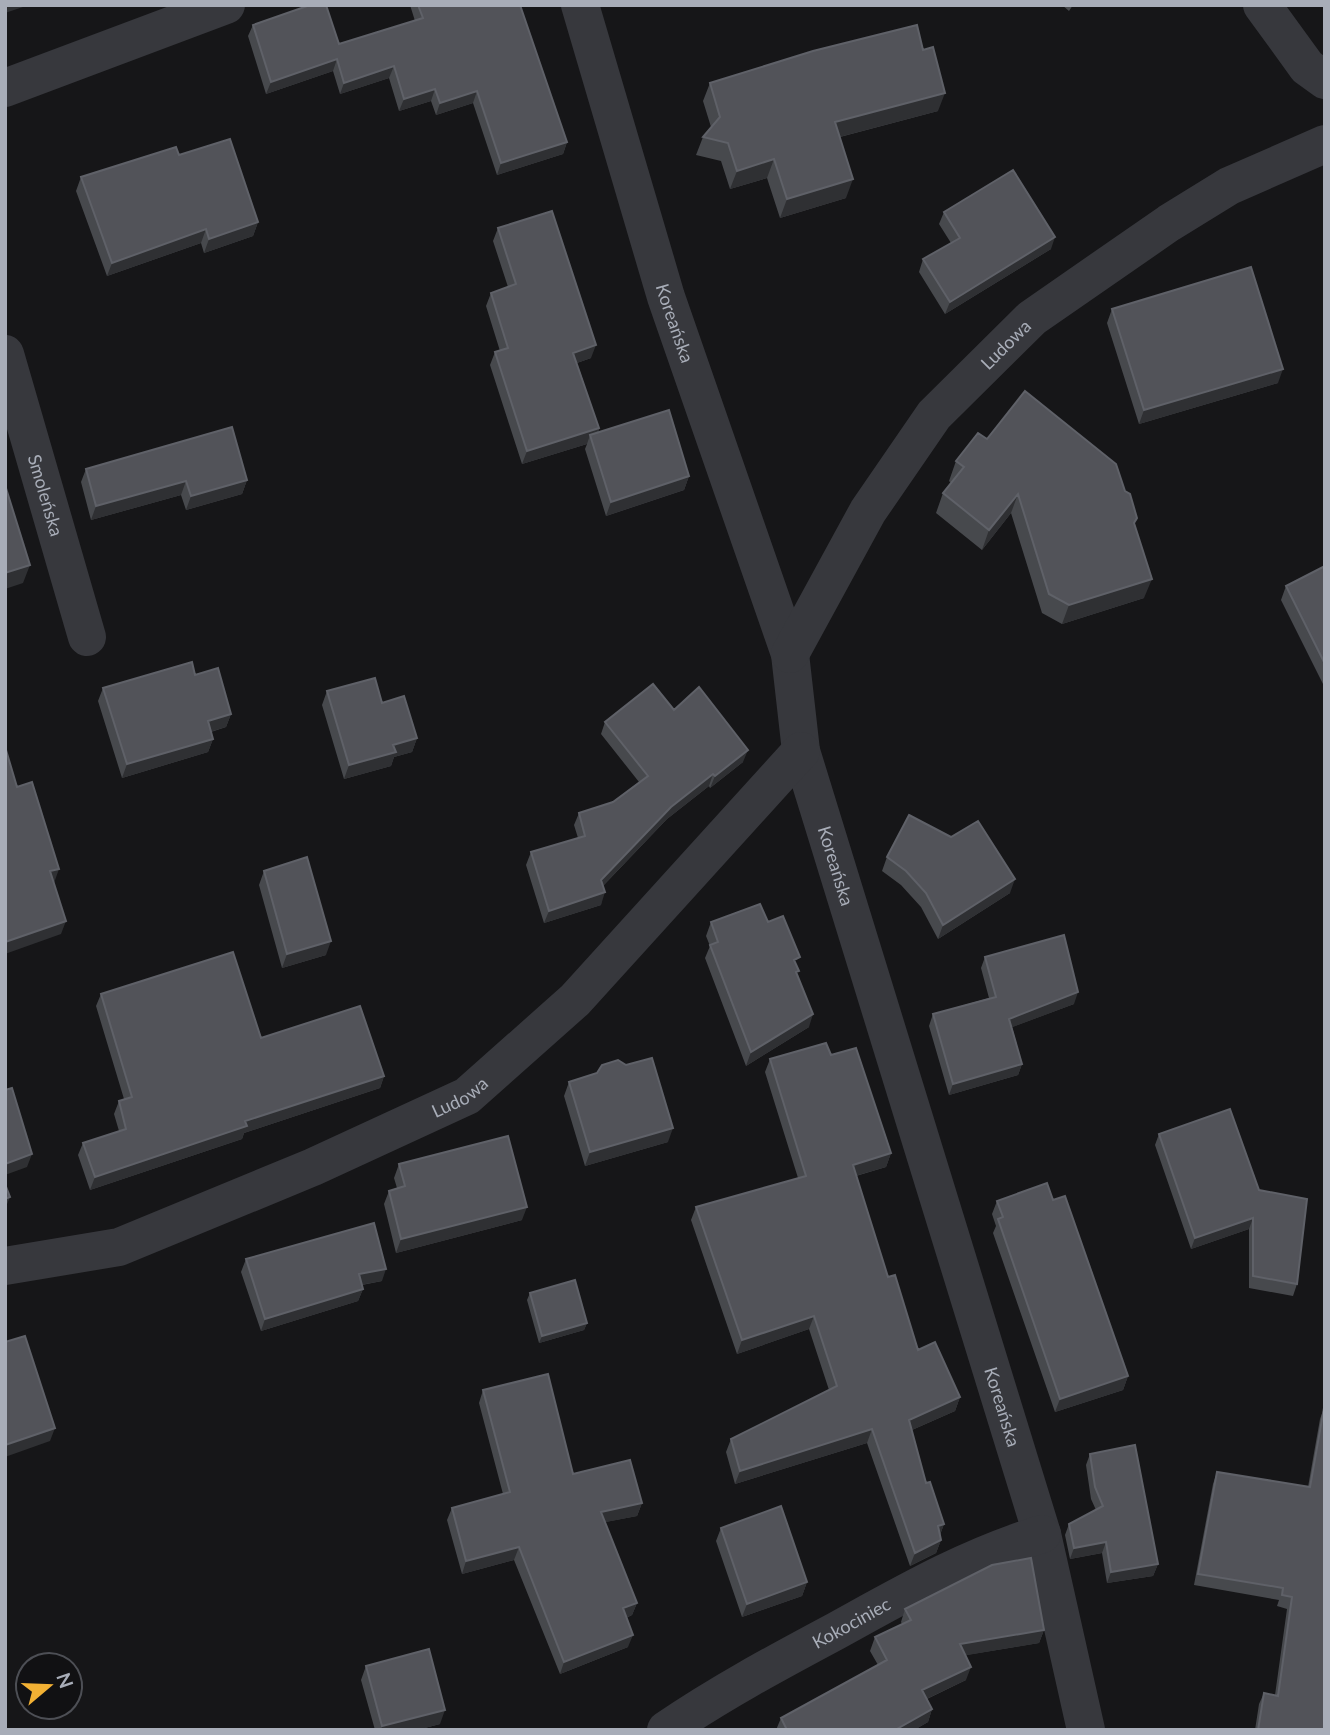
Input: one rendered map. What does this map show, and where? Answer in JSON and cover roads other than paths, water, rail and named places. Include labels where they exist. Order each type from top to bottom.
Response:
[{"type":"street","points":[[5,88],[226,5]]},
{"type":"street","name":"Koreańska","points":[[580,5],[666,298],[790,654],[801,751],[1042,1534],[1086,1730]]},
{"type":"street","points":[[1262,5],[1307,67],[1325,80]]},
{"type":"street","name":"Ludowa","points":[[790,654],[868,511],[934,415],[1032,318],[1169,223],[1229,186],[1325,144]]},
{"type":"street","name":"Smoleńska","points":[[5,354],[87,637]]},
{"type":"street","name":"Ludowa","points":[[5,1266],[119,1247],[313,1167],[467,1096],[575,1000],[801,751]]},
{"type":"street","name":"Kokociniec","points":[[666,1730],[710,1700],[946,1570],[992,1549],[1042,1534]]}]
